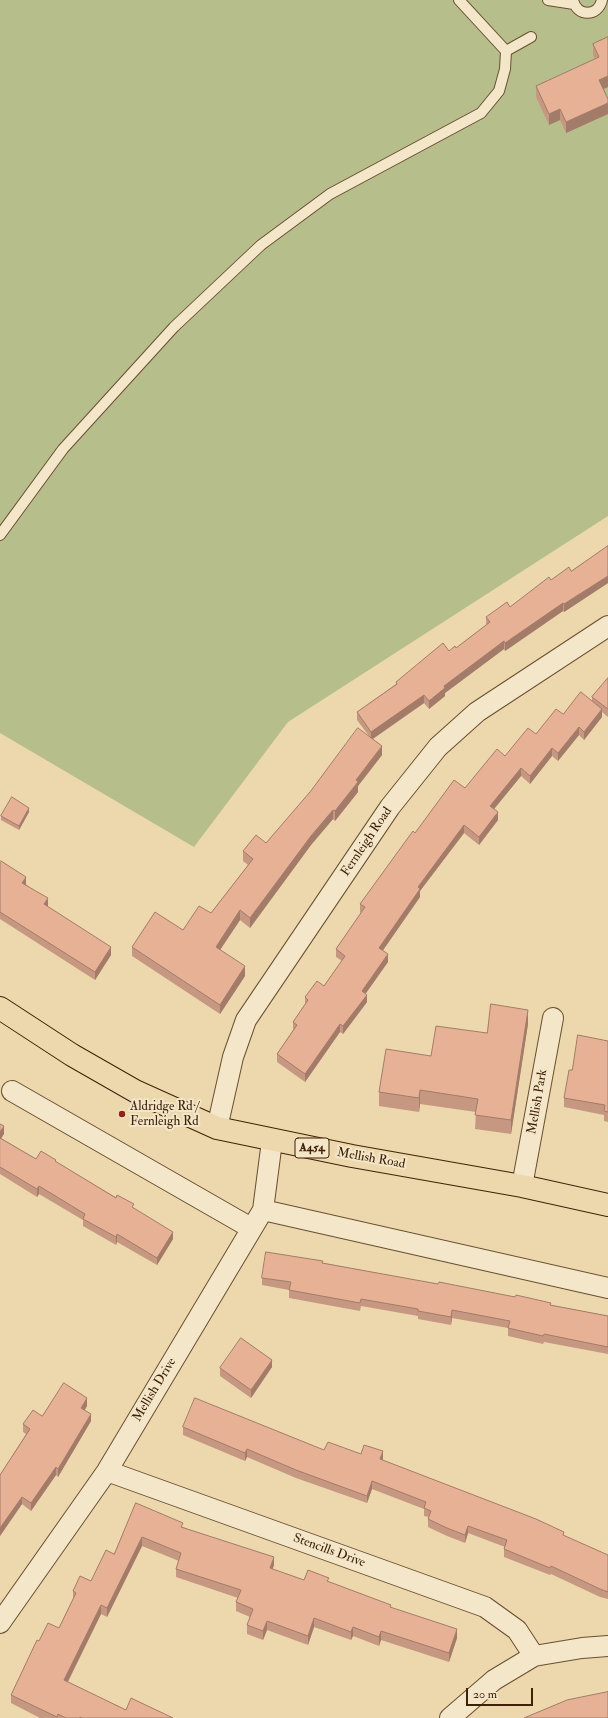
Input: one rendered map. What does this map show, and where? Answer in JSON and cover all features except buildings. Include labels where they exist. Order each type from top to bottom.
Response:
[{"type":"main road","name":"Mellish Road","points":[[0,1008],[37,1033],[135,1091],[217,1128],[272,1141],[522,1186],[608,1205]]},
{"type":"street","name":"Fernleigh Road","points":[[217,1128],[233,1057],[246,1020],[414,775],[438,746],[476,712],[608,626]]},
{"type":"street","name":"Mellish Park","points":[[522,1186],[553,1018]]},
{"type":"street","points":[[12,1091],[251,1228]]},
{"type":"street","name":"Mellish Drive","points":[[0,1623],[107,1471],[263,1210],[272,1141]]},
{"type":"street","points":[[263,1210],[608,1288]]},
{"type":"street","name":"Stencills Drive","points":[[107,1471],[485,1607],[517,1630],[534,1656]]},
{"type":"street","points":[[450,1718],[494,1680],[534,1656],[582,1648],[608,1646]]},
{"type":"lane","points":[[0,535],[63,449],[174,327],[261,245],[330,194],[481,113],[499,91],[505,69],[506,51],[459,0]]},
{"type":"lane","points":[[548,0],[573,2],[580,11],[589,13],[598,9],[602,0]]},
{"type":"lane","points":[[506,51],[531,37]]},
{"type":"green space","points":[[0,0],[608,0],[608,516],[288,722],[194,847],[0,733]]},
{"type":"place","name":"Aldridge Rd / Fernleigh Rd","points":[[122,1114]]}]
